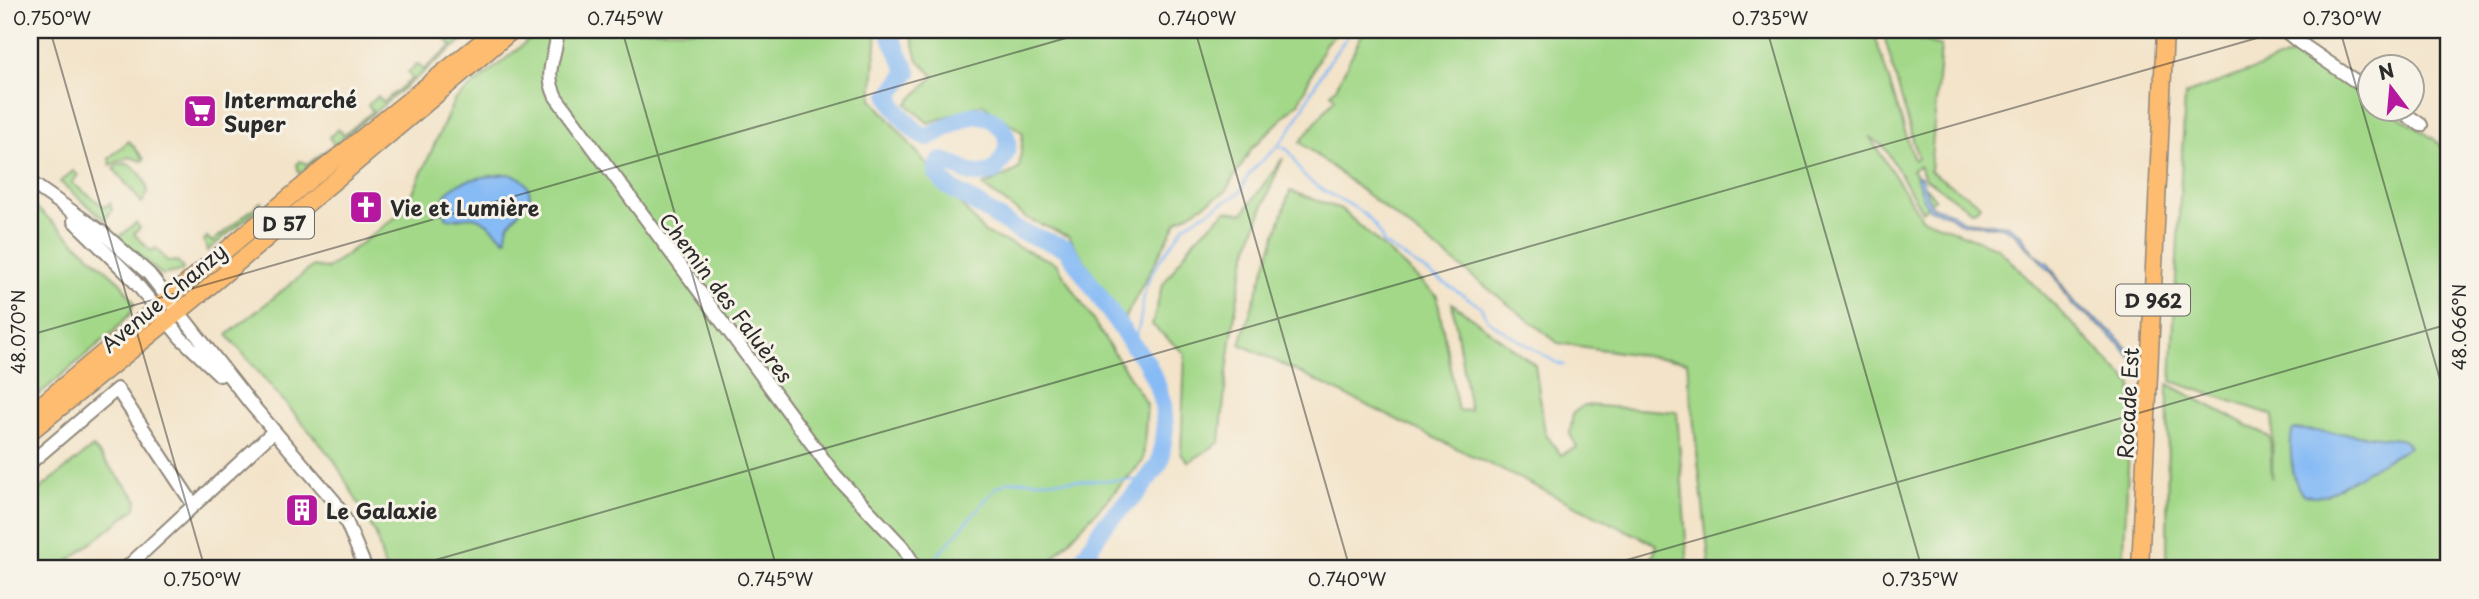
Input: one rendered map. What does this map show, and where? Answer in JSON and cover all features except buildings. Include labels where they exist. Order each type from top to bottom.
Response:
[{"type":"main road","name":"Avenue Chanzy","points":[[30,414],[162,302],[496,30]]},
{"type":"main road","name":"Avenue Chanzy","points":[[30,432],[174,317],[513,30]]},
{"type":"main road","name":"Rocade Est","points":[[2140,569],[2165,30]]},
{"type":"street","name":"Chemin des Faluères","points":[[556,30],[549,75],[556,97],[835,475],[902,546],[917,569]]},
{"type":"street","points":[[2284,30],[2356,81]]},
{"type":"street","points":[[2417,122],[2421,125]]},
{"type":"street","points":[[30,181],[112,241],[141,266],[174,317],[335,502],[346,520],[366,569]]},
{"type":"street","points":[[174,317],[181,338],[251,404]]},
{"type":"street","points":[[149,337],[181,338]]},
{"type":"street","points":[[30,463],[117,389],[193,503]]},
{"type":"street","points":[[125,569],[193,503],[274,431]]},
{"type":"green space","points":[[468,30],[475,30],[299,174],[297,164],[300,161],[308,164],[334,144],[329,137],[339,129],[344,135],[373,111],[368,105],[378,96],[383,102],[412,79],[408,72],[418,64],[423,70],[452,46],[447,40],[454,34],[460,40],[470,32]]},
{"type":"green space","points":[[541,30],[877,30],[872,99],[985,233],[1056,263],[1147,404],[1143,461],[1043,569],[385,569],[376,535],[334,460],[227,335],[313,266],[327,269],[405,210],[454,101]]},
{"type":"green space","points":[[910,30],[1339,30],[1325,44],[1299,102],[1252,148],[1225,192],[1177,221],[1124,320],[1068,236],[1026,218],[983,186],[1019,169],[1023,133],[983,104],[928,123],[907,104],[934,76],[918,60]]},
{"type":"green space","points":[[1376,30],[1873,30],[1914,160],[1918,158],[1884,35],[1906,36],[1941,46],[1930,171],[1980,204],[1976,210],[1971,211],[1925,178],[1919,166],[1912,170],[1935,199],[1922,211],[1885,148],[1869,136],[1922,218],[1998,248],[2132,385],[2123,569],[1710,569],[1687,362],[1558,343],[1300,142],[1335,98],[1331,93],[1336,88],[1362,34]]},
{"type":"green space","points":[[2299,52],[2356,89],[2356,122],[2407,122],[2434,139],[2449,156],[2449,424],[2443,423],[2444,447],[2449,447],[2449,569],[2167,569],[2168,384],[2270,437],[2272,479],[2273,415],[2171,381],[2185,95]]},
{"type":"green space","points":[[129,141],[144,159],[142,161],[129,157],[110,165],[109,158]]},
{"type":"green space","points":[[1283,158],[1255,228],[1243,270],[1229,356],[1220,442],[1189,462],[1181,454],[1185,354],[1152,325],[1162,286],[1195,239],[1226,211],[1243,213]]},
{"type":"green space","points":[[126,163],[141,174],[145,182],[148,192],[142,203],[114,169],[117,165]]},
{"type":"green space","points":[[73,171],[78,175],[72,183],[105,207],[110,203],[112,210],[105,220],[60,182]]},
{"type":"green space","points":[[1290,191],[1341,209],[1437,296],[1458,411],[1470,410],[1452,303],[1535,365],[1545,433],[1561,455],[1577,447],[1570,434],[1573,413],[1584,405],[1677,412],[1688,569],[1648,569],[1657,545],[1240,344]]},
{"type":"green space","points":[[30,202],[121,283],[134,303],[130,314],[113,332],[30,402]]},
{"type":"green space","points":[[261,202],[262,206],[207,251],[204,240],[207,237],[212,242]]},
{"type":"green space","points":[[136,223],[140,228],[134,234],[151,251],[156,248],[168,262],[177,261],[183,268],[182,271],[162,275],[118,238]]},
{"type":"green space","points":[[93,447],[137,499],[136,508],[58,569],[30,569],[30,497]]},
{"type":"water","points":[[506,174],[522,180],[530,195],[511,221],[506,232],[507,239],[476,218],[447,218],[443,206],[445,196],[451,189],[472,179]]},
{"type":"water","points":[[1916,175],[1921,177],[1931,206],[1950,212],[1963,221],[2008,225],[2021,235],[2035,254],[2048,263],[2074,303],[2113,333],[2133,355],[2133,359],[2107,332],[2072,305],[2055,276],[2015,234],[2006,228],[1962,224],[1948,215],[1929,209]]},
{"type":"water","points":[[2295,429],[2399,439],[2405,441],[2409,447],[2326,495],[2304,495],[2296,483],[2292,465],[2291,438]]},
{"type":"waterway","points":[[887,30],[908,72],[889,96],[910,126],[927,138],[960,120],[978,115],[997,123],[1005,134],[1006,151],[994,171],[976,174],[940,161],[937,173],[946,185],[1019,231],[1066,248],[1147,363],[1157,385],[1163,405],[1165,428],[1160,462],[1139,491],[1104,525],[1083,559],[1073,569]]},
{"type":"waterway","points":[[1132,344],[1153,271],[1185,225],[1241,192],[1250,174],[1287,134],[1325,68],[1353,30]]},
{"type":"waterway","points":[[1277,147],[1283,147],[1291,153],[1305,177],[1316,186],[1370,220],[1384,244],[1480,306],[1488,320],[1497,327],[1564,365]]},
{"type":"waterway","points":[[926,569],[996,488],[1009,481],[1149,480]]},
{"type":"place","name":"Intermarché Super","points":[[200,111]]},
{"type":"place","name":"Vie et Lumière","points":[[366,207]]},
{"type":"place","name":"Le Galaxie","points":[[302,510]]}]
